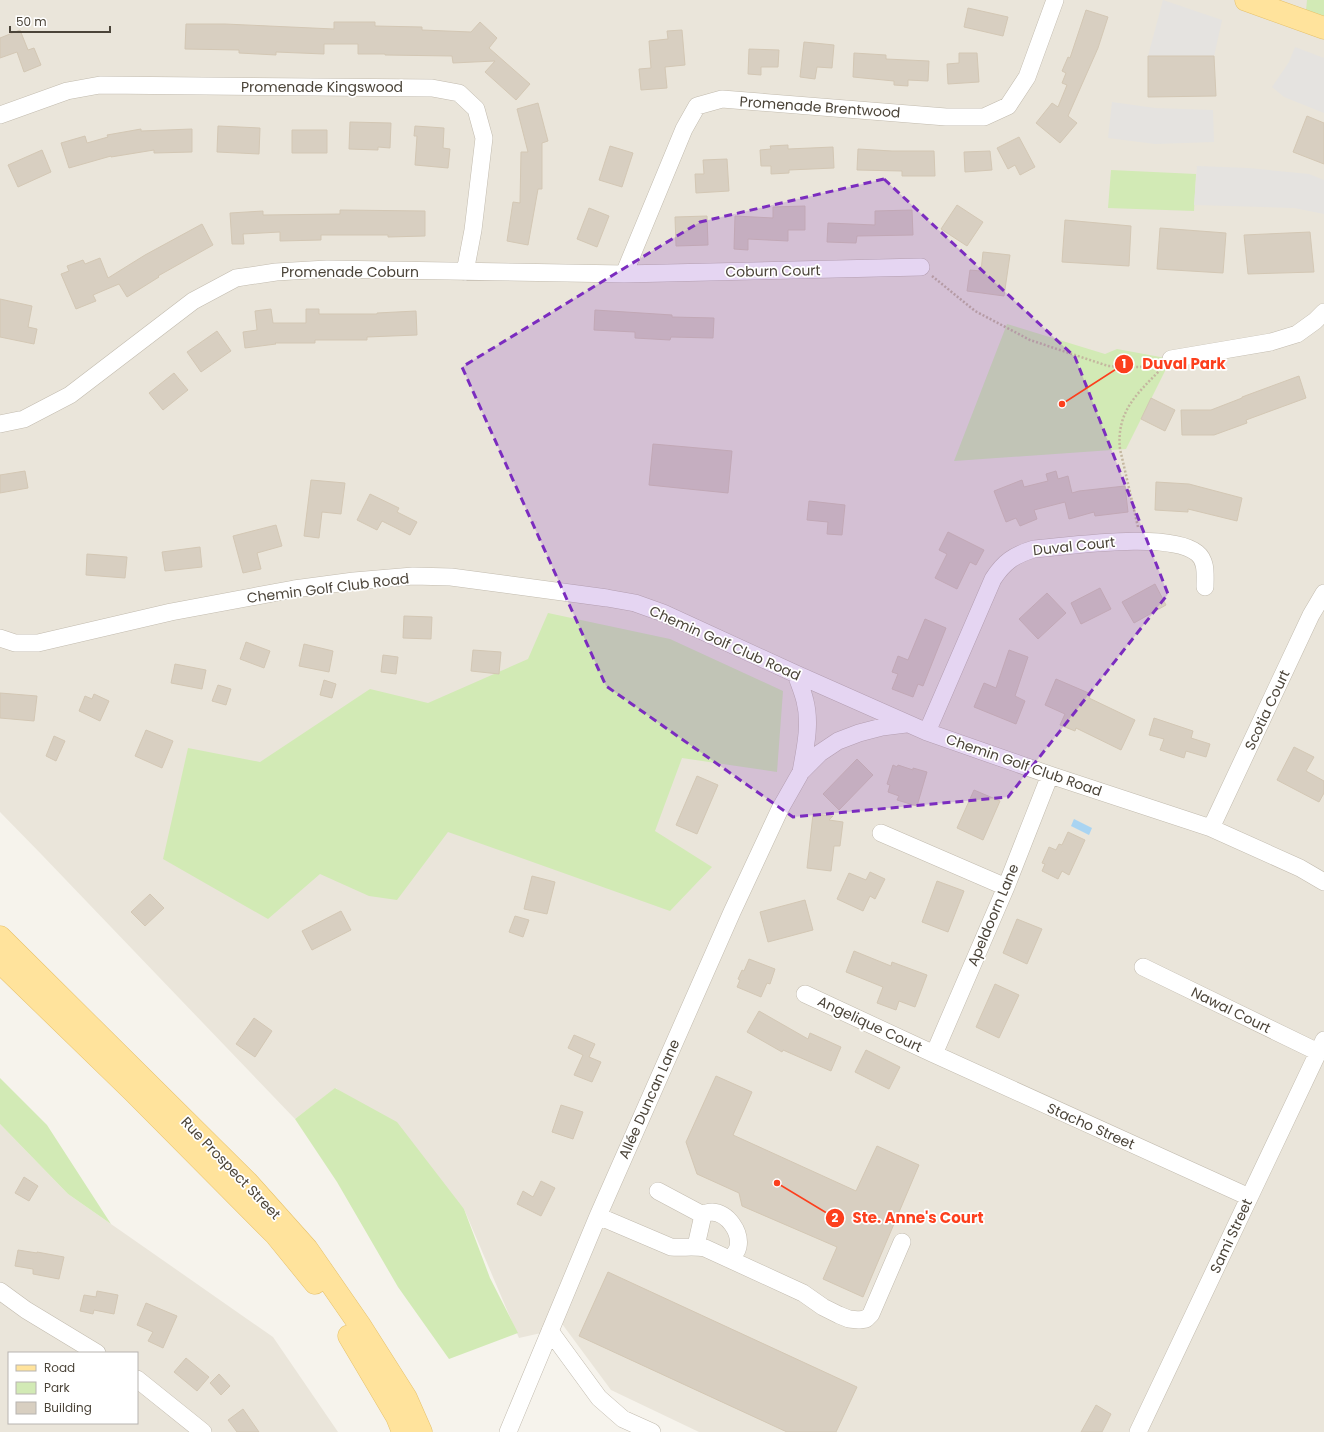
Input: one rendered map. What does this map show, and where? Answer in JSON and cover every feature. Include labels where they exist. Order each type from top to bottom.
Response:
[{"type":"main road","points":[[1246,0],[1324,28]]},
{"type":"main road","name":"Rue Prospect Street","points":[[0,937],[248,1183],[307,1249],[359,1324],[406,1398],[421,1432]]},
{"type":"main road","name":"Rue Prospect Street","points":[[0,962],[133,1090],[276,1235],[312,1278],[352,1339],[397,1417],[403,1432]]},
{"type":"street","name":"Promenade Brentwood","points":[[624,274],[684,129],[697,106],[722,99],[946,117],[984,117],[1008,106],[1027,77],[1055,0]]},
{"type":"street","name":"Promenade Kingswood","points":[[0,115],[67,91],[100,85],[432,88],[459,93],[476,109],[484,138],[473,230],[465,272]]},
{"type":"street","name":"Coburn Court","points":[[624,274],[921,267]]},
{"type":"street","name":"Promenade Coburn","points":[[0,424],[24,419],[70,395],[193,301],[236,278],[276,272],[326,269],[624,274]]},
{"type":"street","points":[[1171,359],[1271,342],[1297,334],[1315,321],[1324,312]]},
{"type":"street","name":"Duval Court","points":[[927,732],[993,579],[1009,560],[1022,553],[1034,549],[1123,541],[1170,543],[1186,546],[1198,554],[1205,565],[1205,587]]},
{"type":"street","name":"Chemin Golf Club Road","points":[[0,638],[15,643],[38,643],[171,612],[294,589],[354,581],[413,576],[451,577],[608,598],[635,604],[663,613],[927,732],[1050,775],[1212,828],[1300,868],[1324,882]]},
{"type":"street","name":"Scotia Court","points":[[1212,828],[1311,615],[1324,592]]},
{"type":"street","points":[[796,674],[806,701],[806,747],[801,772]]},
{"type":"street","points":[[801,772],[820,753],[838,742],[859,733],[882,727],[907,724]]},
{"type":"street","name":"Allée Duncan Lane","points":[[508,1432],[598,1216],[758,853],[780,808],[801,772]]},
{"type":"street","name":"Apeldoorn Lane","points":[[934,1054],[1006,887],[1050,775]]},
{"type":"street","points":[[881,833],[1006,887]]},
{"type":"street","name":"Nawal Court","points":[[1143,968],[1321,1046]]},
{"type":"street","name":"Angelique Court","points":[[805,994],[934,1054]]},
{"type":"street","name":"Sami Street","points":[[1138,1432],[1321,1046]]},
{"type":"street","name":"Stacho Street","points":[[934,1054],[1249,1197]]},
{"type":"street","points":[[658,1191],[703,1215]]},
{"type":"street","points":[[703,1215],[711,1211],[720,1214],[729,1220],[735,1229],[738,1238],[738,1247],[735,1255],[729,1259]]},
{"type":"street","points":[[696,1246],[703,1215]]},
{"type":"street","points":[[598,1216],[671,1247],[680,1248],[696,1246],[705,1248],[803,1293],[823,1307],[838,1315],[849,1319],[859,1320],[866,1319],[872,1314],[902,1242]]},
{"type":"street","points":[[0,1291],[26,1310],[94,1352]]},
{"type":"street","points":[[550,1331],[599,1398],[623,1419],[652,1432]]},
{"type":"street","points":[[138,1379],[203,1432]]},
{"type":"path","points":[[921,267],[975,311],[1030,340],[1108,366],[1140,367],[1171,359]]},
{"type":"path","points":[[1141,542],[1120,449],[1119,436],[1128,408],[1137,395],[1171,359]]},
{"type":"highlighted area","points":[[884,179],[1075,357],[1168,594],[1008,797],[793,817],[606,686],[462,367],[700,222]]},
{"type":"shaded area","points":[[0,0],[1324,0],[1324,1432],[699,1432],[611,1390],[557,1317],[550,1331],[519,1338],[464,1209],[336,1088],[295,1119],[0,812]]},
{"type":"shaded area","points":[[1163,0],[1222,20],[1214,56],[1148,56]]},
{"type":"shaded area","points":[[1295,47],[1324,58],[1324,113],[1284,97],[1272,87],[1289,62]]},
{"type":"shaded area","points":[[1112,102],[1155,108],[1213,110],[1214,142],[1155,144],[1108,138]]},
{"type":"shaded area","points":[[1197,166],[1248,168],[1309,174],[1324,180],[1324,214],[1294,208],[1194,205]]},
{"type":"shaded area","points":[[0,1124],[68,1194],[273,1337],[338,1432],[0,1432]]},
{"type":"green space","points":[[1307,0],[1324,0],[1324,28],[1305,22]]},
{"type":"green space","points":[[1111,170],[1196,174],[1194,211],[1108,208]]},
{"type":"green space","points":[[1007,324],[1105,354],[1117,349],[1171,359],[1126,449],[954,461]]},
{"type":"green space","points":[[548,613],[670,639],[783,691],[777,772],[682,758],[655,831],[712,867],[670,911],[448,832],[397,900],[369,896],[320,874],[268,919],[163,859],[188,748],[260,762],[370,689],[428,703],[528,659]]},
{"type":"green space","points":[[0,1078],[47,1125],[111,1224],[68,1194],[0,1124]]},
{"type":"green space","points":[[335,1088],[397,1122],[464,1209],[490,1278],[518,1333],[449,1359],[398,1287],[337,1182],[295,1119]]},
{"type":"water","points":[[1074,819],[1092,828],[1089,835],[1071,826]]},
{"type":"building","points":[[968,8],[1008,17],[1003,36],[964,27]]},
{"type":"building","points":[[1086,10],[1108,17],[1098,48],[1068,116],[1077,123],[1060,143],[1036,123],[1052,103],[1058,107],[1067,85],[1062,83],[1066,73],[1062,71],[1068,57],[1070,58]]},
{"type":"building","points":[[334,22],[375,22],[375,26],[422,27],[422,30],[471,32],[480,22],[497,38],[489,48],[530,84],[516,100],[485,72],[495,61],[453,63],[452,56],[358,54],[358,44],[324,44],[324,54],[276,52],[276,55],[239,53],[239,50],[185,49],[186,24],[225,24],[334,29]]},
{"type":"building","points":[[20,30],[28,50],[34,48],[41,65],[24,72],[17,52],[0,58],[0,38]]},
{"type":"building","points":[[682,30],[685,65],[665,67],[667,88],[641,90],[639,69],[651,68],[649,41],[668,39],[667,31]]},
{"type":"building","points":[[804,42],[834,45],[832,68],[817,67],[815,79],[800,77]]},
{"type":"building","points":[[749,49],[779,50],[778,67],[761,67],[761,75],[748,74]]},
{"type":"building","points":[[854,53],[886,55],[886,59],[929,61],[928,81],[908,80],[908,86],[894,85],[894,81],[853,77]]},
{"type":"building","points":[[959,53],[977,53],[979,82],[948,84],[947,64],[959,63]]},
{"type":"building","points":[[1148,56],[1214,56],[1216,96],[1148,97]]},
{"type":"building","points":[[538,103],[548,141],[542,143],[542,189],[538,189],[528,245],[507,241],[513,202],[520,203],[521,152],[528,152],[517,109]]},
{"type":"building","points":[[1307,116],[1324,123],[1324,164],[1293,152]]},
{"type":"building","points":[[350,122],[391,123],[390,148],[378,147],[378,150],[349,149]]},
{"type":"building","points":[[218,126],[260,128],[259,154],[217,152]]},
{"type":"building","points":[[415,126],[444,128],[443,148],[450,149],[448,168],[415,165],[417,136],[414,136]]},
{"type":"building","points":[[141,129],[141,131],[192,129],[192,152],[154,153],[154,150],[111,156],[69,168],[61,143],[85,136],[87,143],[108,137],[107,135]]},
{"type":"building","points":[[292,130],[327,130],[327,153],[292,153]]},
{"type":"building","points":[[1019,137],[1035,167],[1020,175],[1015,165],[1008,169],[997,148]]},
{"type":"building","points":[[788,145],[788,149],[833,147],[834,168],[789,170],[789,173],[771,174],[771,166],[761,166],[760,150],[771,149],[770,146]]},
{"type":"building","points":[[610,146],[633,153],[622,187],[599,180]]},
{"type":"building","points":[[858,149],[934,151],[935,176],[902,176],[902,171],[857,170]]},
{"type":"building","points":[[42,150],[51,172],[18,187],[8,165]]},
{"type":"building","points":[[990,151],[992,170],[965,172],[964,152]]},
{"type":"building","points":[[727,159],[729,191],[696,193],[695,174],[704,174],[703,160]]},
{"type":"building","points":[[957,205],[983,222],[967,246],[941,229]]},
{"type":"building","points":[[805,206],[805,230],[788,230],[788,241],[748,239],[748,250],[734,249],[735,216],[773,218],[773,207]]},
{"type":"building","points":[[589,208],[609,216],[597,247],[577,239]]},
{"type":"building","points":[[340,210],[425,211],[425,236],[388,237],[388,235],[321,235],[321,240],[280,241],[280,232],[243,234],[244,244],[232,244],[230,213],[263,211],[263,215],[340,214]]},
{"type":"building","points":[[912,210],[913,235],[857,236],[856,243],[827,242],[828,223],[875,225],[875,211]]},
{"type":"building","points":[[707,216],[708,245],[676,246],[675,217]]},
{"type":"building","points":[[1065,220],[1131,226],[1129,266],[1062,262]]},
{"type":"building","points":[[202,224],[213,245],[158,276],[159,277],[127,297],[119,284],[93,295],[96,301],[76,309],[61,274],[69,271],[67,266],[83,260],[85,264],[100,258],[108,278],[145,255]]},
{"type":"building","points":[[1160,228],[1226,233],[1223,273],[1157,269]]},
{"type":"building","points":[[1310,232],[1314,272],[1248,274],[1244,235]]},
{"type":"building","points":[[983,252],[1010,255],[1004,296],[967,291],[970,270],[981,271]]},
{"type":"building","points":[[0,299],[32,306],[28,327],[37,329],[34,344],[0,337]]},
{"type":"building","points":[[271,309],[273,323],[306,323],[306,309],[319,309],[319,314],[377,314],[416,311],[417,335],[367,337],[367,340],[315,340],[315,343],[275,343],[276,344],[245,348],[243,332],[257,330],[255,311]]},
{"type":"building","points":[[595,310],[672,315],[672,317],[714,318],[713,338],[671,337],[670,340],[635,338],[635,332],[594,330]]},
{"type":"building","points":[[217,331],[231,351],[201,372],[187,352]]},
{"type":"building","points":[[174,373],[188,390],[163,410],[149,393]]},
{"type":"building","points":[[1299,376],[1306,398],[1246,420],[1247,423],[1214,435],[1182,435],[1181,410],[1211,410]]},
{"type":"building","points":[[1151,398],[1175,410],[1165,431],[1141,419]]},
{"type":"building","points":[[653,444],[732,451],[728,493],[649,485]]},
{"type":"building","points":[[25,471],[28,488],[0,493],[0,475]]},
{"type":"building","points":[[1056,471],[1058,479],[1068,476],[1072,493],[1125,486],[1128,512],[1095,516],[1094,512],[1069,519],[1065,502],[1034,510],[1037,519],[1020,526],[1016,518],[1006,522],[994,491],[1022,480],[1024,487],[1048,481],[1046,474]]},
{"type":"building","points":[[311,480],[345,483],[341,514],[322,512],[319,538],[304,536]]},
{"type":"building","points":[[1156,482],[1189,484],[1242,498],[1237,521],[1188,509],[1188,512],[1155,510]]},
{"type":"building","points":[[370,494],[399,508],[397,512],[417,522],[410,535],[382,521],[377,530],[357,520]]},
{"type":"building","points":[[809,501],[845,505],[842,535],[827,534],[828,522],[807,520]]},
{"type":"building","points":[[276,525],[282,546],[257,553],[261,569],[243,573],[233,536]]},
{"type":"building","points":[[948,532],[984,550],[976,565],[970,562],[957,589],[935,578],[947,554],[939,550]]},
{"type":"building","points":[[200,547],[202,567],[165,571],[162,552]]},
{"type":"building","points":[[87,554],[127,557],[125,578],[86,575]]},
{"type":"building","points":[[1155,584],[1166,605],[1134,623],[1122,602]]},
{"type":"building","points":[[1100,588],[1111,609],[1081,624],[1071,603]]},
{"type":"building","points":[[1047,593],[1066,613],[1038,639],[1019,619]]},
{"type":"building","points":[[404,616],[432,617],[431,639],[403,638]]},
{"type":"building","points":[[925,619],[946,628],[923,686],[918,684],[913,697],[892,689],[898,674],[892,672],[898,656],[908,660]]},
{"type":"building","points":[[246,642],[270,651],[264,668],[240,659]]},
{"type":"building","points":[[304,644],[333,651],[329,672],[299,666]]},
{"type":"building","points":[[473,650],[501,652],[499,674],[471,671]]},
{"type":"building","points":[[1009,650],[1028,657],[1015,696],[1025,701],[1016,724],[974,707],[984,683],[996,688]]},
{"type":"building","points":[[383,655],[398,657],[396,674],[381,672]]},
{"type":"building","points":[[175,664],[206,670],[202,689],[171,683]]},
{"type":"building","points":[[1056,679],[1091,694],[1089,698],[1135,720],[1121,750],[1076,728],[1075,731],[1060,725],[1065,714],[1045,705]]},
{"type":"building","points":[[324,680],[336,684],[332,698],[320,695]]},
{"type":"building","points":[[218,685],[231,689],[226,705],[212,701]]},
{"type":"building","points":[[0,693],[37,696],[34,721],[0,718]]},
{"type":"building","points":[[94,694],[109,701],[100,721],[79,711],[85,696],[92,699]]},
{"type":"building","points":[[1154,718],[1193,731],[1191,738],[1210,744],[1206,757],[1186,751],[1184,758],[1160,750],[1164,739],[1149,735]]},
{"type":"building","points":[[146,730],[173,741],[162,768],[135,756]]},
{"type":"building","points":[[54,736],[65,741],[56,761],[46,756]]},
{"type":"building","points":[[1294,747],[1314,757],[1306,771],[1324,781],[1324,793],[1319,802],[1277,780]]},
{"type":"building","points":[[857,759],[873,775],[839,810],[823,794]]},
{"type":"building","points":[[893,765],[927,772],[917,806],[897,800],[899,796],[888,792],[890,785],[887,784]]},
{"type":"building","points":[[697,776],[718,785],[697,834],[676,825]]},
{"type":"building","points":[[974,790],[1000,801],[983,840],[957,828]]},
{"type":"building","points":[[813,814],[833,816],[829,820],[843,822],[840,846],[834,846],[831,871],[807,868]]},
{"type":"building","points":[[1068,832],[1085,840],[1069,875],[1062,871],[1058,879],[1042,871],[1045,864],[1042,863],[1049,847],[1056,850],[1059,844],[1062,845]]},
{"type":"building","points":[[870,872],[885,879],[875,899],[870,896],[863,911],[837,899],[849,873],[866,880]]},
{"type":"building","points":[[532,876],[555,882],[547,914],[524,909]]},
{"type":"building","points":[[937,881],[964,891],[948,932],[922,922]]},
{"type":"building","points":[[150,894],[164,908],[145,926],[131,912]]},
{"type":"building","points":[[805,900],[813,930],[768,942],[760,912]]},
{"type":"building","points":[[341,911],[351,930],[312,950],[302,931]]},
{"type":"building","points":[[515,916],[529,920],[523,937],[509,932]]},
{"type":"building","points":[[1017,919],[1042,929],[1027,964],[1003,953]]},
{"type":"building","points":[[854,951],[891,966],[892,962],[927,975],[915,1007],[899,1001],[896,1010],[877,1003],[883,987],[846,972]]},
{"type":"building","points":[[749,959],[775,969],[770,984],[767,983],[761,997],[737,987],[740,980],[738,979],[742,970],[744,971]]},
{"type":"building","points":[[995,984],[1019,995],[999,1038],[976,1027]]},
{"type":"building","points":[[759,1011],[808,1039],[810,1033],[841,1047],[831,1071],[783,1050],[782,1052],[747,1032]]},
{"type":"building","points":[[254,1018],[272,1031],[255,1057],[236,1044]]},
{"type":"building","points":[[574,1035],[595,1044],[589,1057],[601,1062],[592,1082],[574,1075],[583,1055],[568,1048]]},
{"type":"building","points":[[866,1050],[900,1067],[889,1089],[855,1072]]},
{"type":"building","points":[[716,1076],[752,1092],[733,1135],[856,1191],[877,1146],[919,1165],[863,1297],[823,1279],[837,1247],[742,1206],[739,1193],[697,1174],[686,1142]]},
{"type":"building","points":[[561,1105],[583,1112],[573,1139],[552,1132]]},
{"type":"building","points":[[24,1177],[38,1186],[29,1201],[15,1193]]},
{"type":"building","points":[[541,1181],[555,1188],[541,1216],[517,1204],[523,1191],[533,1197]]},
{"type":"building","points":[[18,1250],[64,1257],[59,1279],[33,1274],[33,1269],[15,1266]]},
{"type":"building","points":[[608,1272],[857,1387],[836,1432],[787,1432],[579,1336]]},
{"type":"building","points":[[97,1291],[118,1295],[114,1314],[94,1310],[93,1314],[80,1311],[84,1295],[96,1297]]},
{"type":"building","points":[[146,1303],[177,1316],[163,1348],[148,1341],[153,1332],[137,1325]]},
{"type":"building","points":[[186,1358],[209,1377],[197,1391],[174,1372]]},
{"type":"building","points":[[219,1374],[230,1386],[221,1395],[210,1383]]},
{"type":"building","points":[[1096,1405],[1111,1414],[1102,1432],[1081,1432]]},
{"type":"building","points":[[243,1409],[259,1432],[237,1432],[228,1420]]},
{"type":"place","name":"Duval Park","points":[[1062,404]]},
{"type":"place","name":"Ste. Anne's Court","points":[[777,1183]]}]
